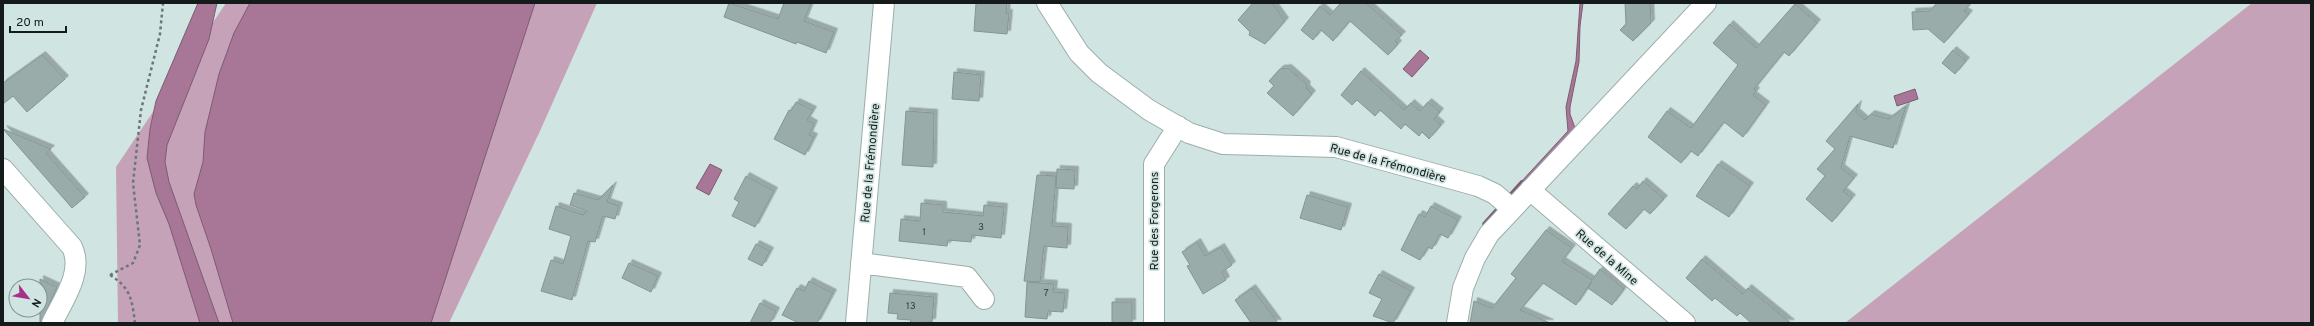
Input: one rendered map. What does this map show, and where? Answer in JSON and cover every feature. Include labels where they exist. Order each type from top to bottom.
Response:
[{"type":"street","name":"Rue de la Frémondière","points":[[856,323],[884,3]]},
{"type":"street","name":"Rue de la Frémondière","points":[[1047,3],[1080,53],[1099,73],[1149,110],[1178,126],[1207,139],[1223,144],[1336,147],[1478,186],[1505,203]]},
{"type":"street","points":[[1457,323],[1463,288],[1475,258],[1505,203],[1530,190],[1706,3]]},
{"type":"street","name":"Rue des Forgerons","points":[[1154,323],[1154,164],[1178,126]]},
{"type":"street","points":[[3,169],[72,247],[77,257],[77,268],[52,323]]},
{"type":"street","name":"Rue de la Mine","points":[[1530,190],[1685,323]]},
{"type":"street","points":[[861,263],[967,277],[984,299]]},
{"type":"path","points":[[135,323],[129,292],[122,283],[110,275],[133,263],[140,245],[133,183],[141,110],[160,34],[163,3]]},
{"type":"shaded area","points":[[198,3],[217,3],[209,39],[167,145],[165,162],[169,182],[219,323],[200,323],[169,224],[156,193],[147,158],[150,129],[156,101]]},
{"type":"shaded area","points":[[226,3],[597,3],[540,131],[449,323],[118,323],[116,167]]},
{"type":"shaded area","points":[[250,3],[535,3],[431,323],[233,323],[196,205],[194,194],[203,162],[205,132],[219,74],[234,33]]},
{"type":"shaded area","points":[[1580,3],[1583,3],[1580,26],[1579,62],[1570,107],[1570,114],[1575,128],[1522,183],[1521,182],[1568,131],[1566,107],[1576,61]]},
{"type":"shaded area","points":[[2252,3],[2311,3],[2311,323],[1845,323]]},
{"type":"shaded area","points":[[1420,50],[1429,58],[1412,77],[1403,69]]},
{"type":"shaded area","points":[[1915,89],[1918,99],[1897,106],[1894,96]]},
{"type":"shaded area","points":[[710,164],[722,170],[709,195],[696,188]]},
{"type":"building","points":[[729,3],[778,19],[784,3],[811,3],[804,21],[834,32],[826,53],[797,42],[796,44],[724,17]]},
{"type":"building","points":[[976,3],[1007,3],[1006,13],[1009,13],[1007,34],[974,31]]},
{"type":"building","points":[[1253,3],[1272,3],[1285,21],[1265,44],[1249,35],[1250,32],[1238,20]]},
{"type":"building","points":[[1341,3],[1366,3],[1402,35],[1395,41],[1398,44],[1388,55],[1350,21],[1333,41],[1321,30],[1313,40],[1301,30],[1320,6],[1330,15]]},
{"type":"building","points":[[1625,3],[1650,3],[1651,23],[1633,41],[1620,30],[1626,24]]},
{"type":"building","points":[[1937,3],[1971,3],[1964,11],[1969,14],[1944,43],[1928,29],[1913,30],[1912,12],[1930,11]]},
{"type":"building","points":[[1795,4],[1817,23],[1789,56],[1784,52],[1754,89],[1756,91],[1753,95],[1766,105],[1743,137],[1724,122],[1698,156],[1691,151],[1681,163],[1648,137],[1667,111],[1691,128],[1738,65],[1713,43],[1730,24],[1756,48]]},
{"type":"building","points":[[1953,50],[1966,61],[1955,74],[1942,63]]},
{"type":"building","points":[[42,55],[65,79],[27,112],[13,96],[3,104],[3,83]]},
{"type":"building","points":[[1288,68],[1307,85],[1306,88],[1312,94],[1293,116],[1267,93],[1274,86],[1269,81],[1280,69]]},
{"type":"building","points":[[1361,71],[1404,110],[1411,103],[1420,111],[1428,102],[1440,112],[1434,119],[1441,125],[1429,139],[1422,132],[1419,136],[1405,124],[1401,129],[1380,110],[1375,116],[1357,100],[1352,105],[1341,95]]},
{"type":"building","points":[[954,72],[981,75],[979,101],[952,99]]},
{"type":"building","points":[[796,102],[813,110],[807,120],[814,124],[809,135],[814,137],[805,155],[774,139],[789,110],[791,111]]},
{"type":"building","points":[[1858,104],[1856,112],[1865,120],[1871,114],[1889,119],[1906,106],[1893,148],[1850,136],[1841,168],[1854,178],[1843,191],[1852,198],[1832,222],[1806,199],[1825,176],[1817,169],[1835,149],[1826,141]]},
{"type":"building","points":[[906,111],[934,113],[933,167],[902,165]]},
{"type":"building","points":[[3,129],[51,149],[46,153],[85,197],[72,208]]},
{"type":"building","points":[[1718,164],[1750,186],[1729,217],[1696,196]]},
{"type":"building","points":[[1057,169],[1075,170],[1074,189],[1056,188]]},
{"type":"building","points":[[1037,175],[1056,176],[1052,226],[1068,227],[1067,248],[1044,246],[1040,282],[1024,281]]},
{"type":"building","points":[[746,176],[774,191],[755,227],[732,216],[739,202],[734,199]]},
{"type":"building","points":[[1643,181],[1664,199],[1650,214],[1644,209],[1626,229],[1608,214],[1633,186],[1637,189]]},
{"type":"building","points":[[613,185],[607,202],[619,206],[615,219],[603,216],[595,242],[588,241],[572,300],[541,291],[551,260],[563,264],[571,236],[549,229],[556,206],[583,215],[587,211],[570,205],[574,193],[598,200]]},
{"type":"building","points":[[1307,195],[1348,207],[1341,230],[1300,218]]},
{"type":"building","points":[[921,203],[943,205],[943,212],[983,216],[984,205],[1004,207],[1001,238],[972,235],[971,242],[948,240],[947,246],[899,241],[901,219],[920,221]]},
{"type":"building","points":[[1431,206],[1458,220],[1448,238],[1440,234],[1432,249],[1428,247],[1420,260],[1401,250],[1419,214],[1425,217]]},
{"type":"building","points":[[1546,230],[1572,248],[1562,261],[1592,280],[1600,269],[1624,289],[1612,305],[1588,288],[1592,281],[1576,305],[1543,283],[1520,310],[1550,323],[1470,323],[1474,301],[1492,308],[1516,278],[1511,274]]},
{"type":"building","points":[[1197,242],[1205,256],[1221,247],[1232,265],[1222,272],[1226,280],[1203,294],[1187,266],[1190,265],[1182,252]]},
{"type":"building","points":[[756,244],[770,251],[762,266],[748,259]]},
{"type":"building","points":[[1702,259],[1743,294],[1748,288],[1791,323],[1751,323],[1740,313],[1737,316],[1715,298],[1712,301],[1686,278]]},
{"type":"building","points":[[629,263],[658,276],[651,292],[622,278]]},
{"type":"building","points":[[1379,274],[1411,291],[1393,323],[1373,316],[1382,299],[1369,293]]},
{"type":"building","points":[[809,281],[833,293],[817,323],[799,323],[782,315],[797,288],[804,291]]},
{"type":"building","points":[[1027,282],[1054,284],[1053,292],[1065,293],[1063,312],[1048,311],[1047,319],[1025,317]]},
{"type":"building","points":[[48,283],[57,287],[48,307]]},
{"type":"building","points":[[1252,288],[1278,323],[1251,323],[1235,300]]},
{"type":"building","points":[[890,293],[934,297],[932,322],[910,323],[911,320],[897,319],[898,314],[888,313]]},
{"type":"building","points":[[1112,302],[1132,302],[1132,323],[1112,323]]},
{"type":"building","points":[[760,303],[776,311],[770,323],[750,323]]},
{"type":"building","points":[[40,318],[43,318],[41,323]]},
{"type":"waterway","points":[[1485,224],[1522,183]]}]
